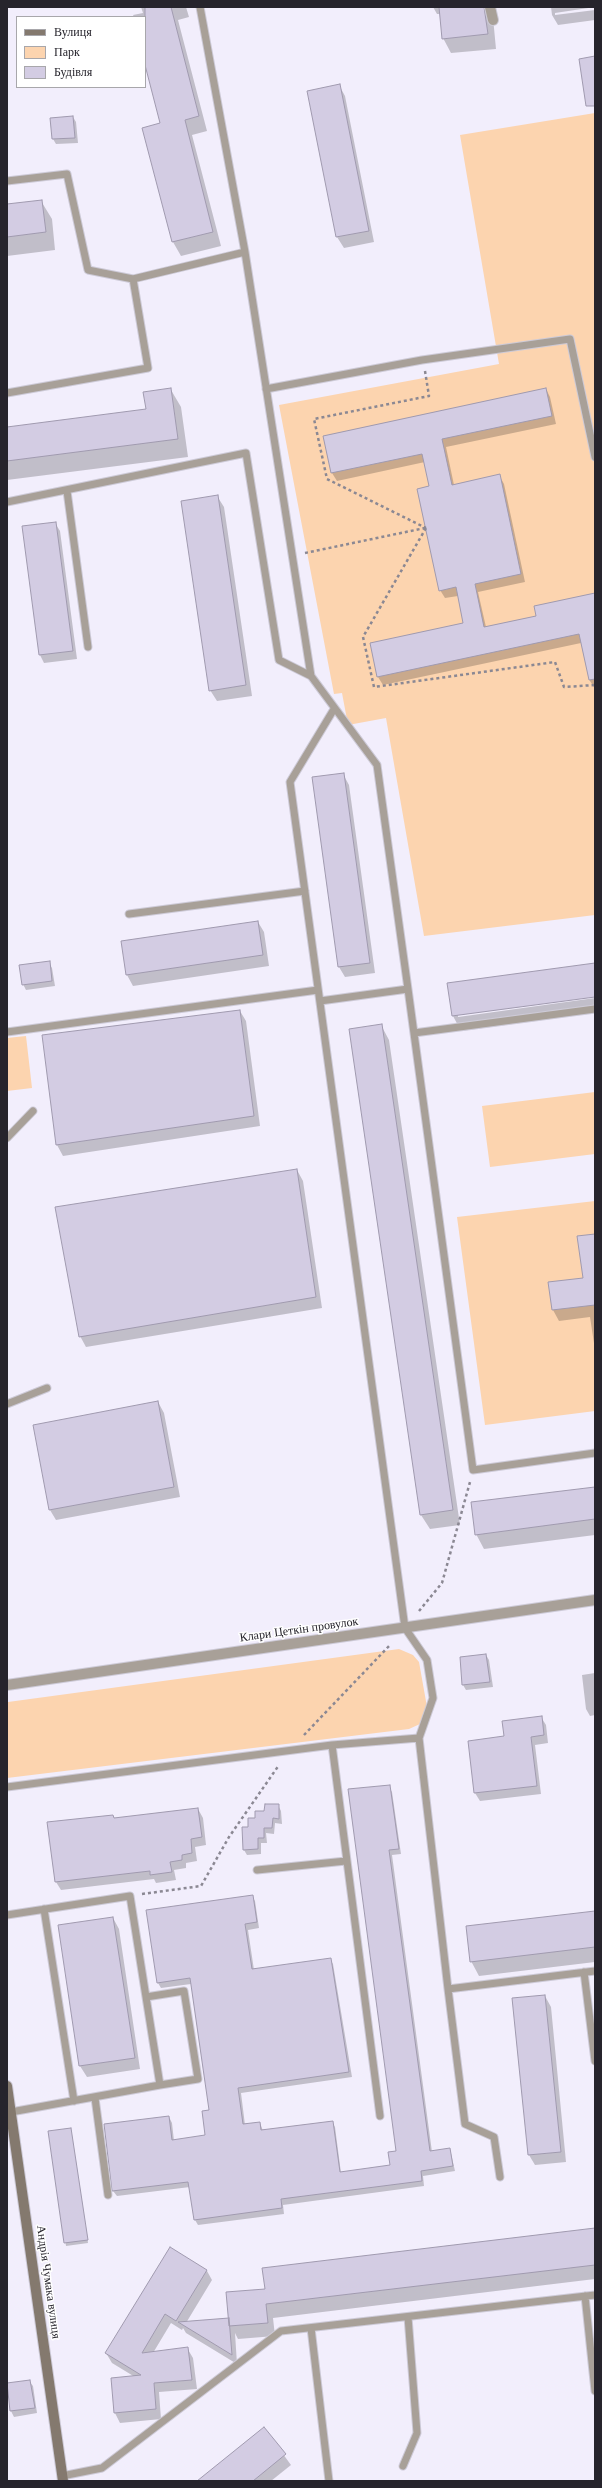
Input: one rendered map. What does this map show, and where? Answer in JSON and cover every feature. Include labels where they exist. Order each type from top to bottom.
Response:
[{"type":"street","points":[[490,7],[493,20]]},
{"type":"street","name":"Клари Цеткін провулок","points":[[7,1685],[595,1600]]},
{"type":"street","name":"Андрія Чумака вулиця","points":[[7,2086],[62,2478]]},
{"type":"lane","points":[[200,7],[245,252],[311,676],[377,765],[474,1470],[595,1453]]},
{"type":"lane","points":[[7,181],[67,174],[88,270],[133,279],[245,252]]},
{"type":"lane","points":[[7,393],[148,368],[133,279]]},
{"type":"lane","points":[[266,389],[422,360],[570,339],[595,457]]},
{"type":"lane","points":[[7,502],[67,491],[246,453],[279,660],[311,676]]},
{"type":"lane","points":[[67,491],[88,647]]},
{"type":"lane","points":[[334,709],[290,782],[405,1628],[428,1660],[433,1698],[419,1738],[448,1989],[466,2124],[494,2137],[500,2177]]},
{"type":"lane","points":[[129,914],[305,891]]},
{"type":"lane","points":[[320,1001],[408,989]]},
{"type":"lane","points":[[7,1032],[318,990]]},
{"type":"lane","points":[[414,1033],[595,1009]]},
{"type":"lane","points":[[7,1138],[33,1111]]},
{"type":"lane","points":[[7,1404],[47,1388]]},
{"type":"lane","points":[[7,1787],[332,1745],[419,1738]]},
{"type":"lane","points":[[332,1745],[380,2116]]},
{"type":"lane","points":[[257,1870],[346,1861]]},
{"type":"lane","points":[[7,1915],[130,1896],[160,2085]]},
{"type":"lane","points":[[44,1909],[74,2101]]},
{"type":"lane","points":[[448,1989],[595,1971]]},
{"type":"lane","points":[[584,1972],[595,2060]]},
{"type":"lane","points":[[11,2112],[198,2079],[184,1991],[146,1997]]},
{"type":"lane","points":[[95,2098],[108,2195]]},
{"type":"lane","points":[[62,2478],[102,2468],[281,2331],[595,2295]]},
{"type":"lane","points":[[585,2296],[595,2391]]},
{"type":"lane","points":[[403,2466],[417,2434],[408,2316]]},
{"type":"lane","points":[[310,2328],[329,2481]]},
{"type":"path","points":[[422,360],[429,396],[314,419],[327,479],[426,528]]},
{"type":"path","points":[[292,556],[426,528]]},
{"type":"path","points":[[426,528],[363,637],[374,687],[555,662],[564,687],[595,685]]},
{"type":"path","points":[[130,1896],[201,1886],[229,1837],[289,1751],[405,1628],[442,1583],[474,1470]]},
{"type":"green space","points":[[595,113],[595,915],[424,936],[386,718],[348,725],[342,693],[334,694],[279,405],[499,364],[460,135]]},
{"type":"green space","points":[[26,1036],[32,1088],[7,1091],[7,1038]]},
{"type":"green space","points":[[595,1092],[595,1154],[490,1167],[482,1106]]},
{"type":"green space","points":[[595,1201],[595,1411],[485,1425],[457,1217]]},
{"type":"green space","points":[[399,1649],[413,1655],[419,1662],[427,1707],[420,1724],[409,1729],[7,1778],[8,1702]]},
{"type":"building","points":[[145,7],[171,7],[199,116],[185,120],[213,232],[172,242],[142,128],[160,123],[146,69]]},
{"type":"building","points":[[439,7],[484,7],[488,34],[442,39]]},
{"type":"building","points":[[595,56],[595,106],[586,106],[579,59]]},
{"type":"building","points":[[340,84],[369,231],[336,237],[307,91]]},
{"type":"building","points":[[73,116],[75,138],[52,139],[50,118]]},
{"type":"building","points":[[42,200],[46,232],[7,237],[7,204]]},
{"type":"building","points":[[171,388],[178,439],[7,461],[7,427],[146,409],[143,392]]},
{"type":"building","points":[[546,388],[552,416],[442,439],[452,485],[500,474],[521,574],[475,584],[484,627],[536,616],[534,606],[595,593],[595,679],[589,680],[579,634],[377,677],[370,643],[463,623],[456,587],[439,591],[417,489],[429,486],[422,454],[331,473],[323,436]]},
{"type":"building","points":[[218,495],[246,685],[209,691],[181,501]]},
{"type":"building","points":[[56,522],[73,651],[39,655],[22,526]]},
{"type":"building","points":[[344,773],[370,963],[338,967],[312,777]]},
{"type":"building","points":[[258,921],[263,955],[126,975],[121,941]]},
{"type":"building","points":[[50,961],[52,981],[22,985],[19,965]]},
{"type":"building","points":[[595,963],[595,997],[452,1016],[447,983]]},
{"type":"building","points":[[240,1010],[254,1116],[56,1145],[42,1035]]},
{"type":"building","points":[[382,1024],[453,1510],[420,1515],[349,1029]]},
{"type":"building","points":[[297,1169],[316,1297],[79,1337],[55,1207]]},
{"type":"building","points":[[595,1234],[595,1305],[552,1310],[548,1282],[583,1278],[577,1236]]},
{"type":"building","points":[[158,1401],[174,1487],[49,1510],[33,1425]]},
{"type":"building","points":[[595,1487],[595,1519],[475,1535],[471,1502]]},
{"type":"building","points":[[486,1654],[490,1682],[462,1685],[460,1657]]},
{"type":"building","points":[[542,1716],[544,1735],[531,1737],[537,1786],[474,1793],[468,1741],[504,1736],[502,1721]]},
{"type":"building","points":[[390,1785],[399,1849],[389,1850],[430,2151],[450,2148],[453,2166],[421,2171],[422,2181],[281,2199],[282,2208],[194,2220],[188,2182],[112,2191],[104,2124],[169,2116],[172,2140],[205,2135],[202,2111],[209,2110],[190,1978],[157,1983],[146,1910],[253,1895],[257,1922],[245,1924],[252,1969],[331,1958],[349,2072],[238,2088],[243,2124],[260,2122],[261,2130],[333,2121],[340,2172],[390,2165],[388,2152],[396,2151],[348,1789]]},
{"type":"building","points":[[265,1804],[279,1804],[279,1819],[273,1818],[272,1828],[264,1828],[264,1838],[258,1838],[258,1849],[243,1850],[242,1827],[248,1827],[248,1818],[255,1818],[255,1811],[264,1811]]},
{"type":"building","points":[[198,1808],[202,1837],[191,1839],[192,1853],[182,1855],[182,1860],[170,1862],[172,1872],[150,1875],[150,1871],[55,1882],[47,1822],[113,1815],[114,1818]]},
{"type":"building","points":[[595,1911],[595,1947],[470,1962],[466,1926]]},
{"type":"building","points":[[113,1917],[135,2058],[79,2066],[58,1925]]},
{"type":"building","points":[[545,1995],[561,2152],[528,2155],[512,1998]]},
{"type":"building","points":[[71,2128],[88,2240],[64,2243],[48,2131]]},
{"type":"building","points":[[595,2228],[595,2265],[266,2304],[268,2323],[229,2326],[226,2292],[265,2289],[262,2268]]},
{"type":"building","points":[[170,2247],[207,2270],[176,2321],[165,2314],[142,2353],[188,2347],[192,2380],[154,2383],[156,2409],[114,2413],[111,2378],[141,2375],[105,2353]]},
{"type":"building","points":[[229,2318],[232,2355],[178,2322]]},
{"type":"building","points":[[30,2380],[35,2408],[10,2411],[7,2383]]},
{"type":"building","points":[[264,2427],[286,2454],[253,2481],[197,2481]]}]
